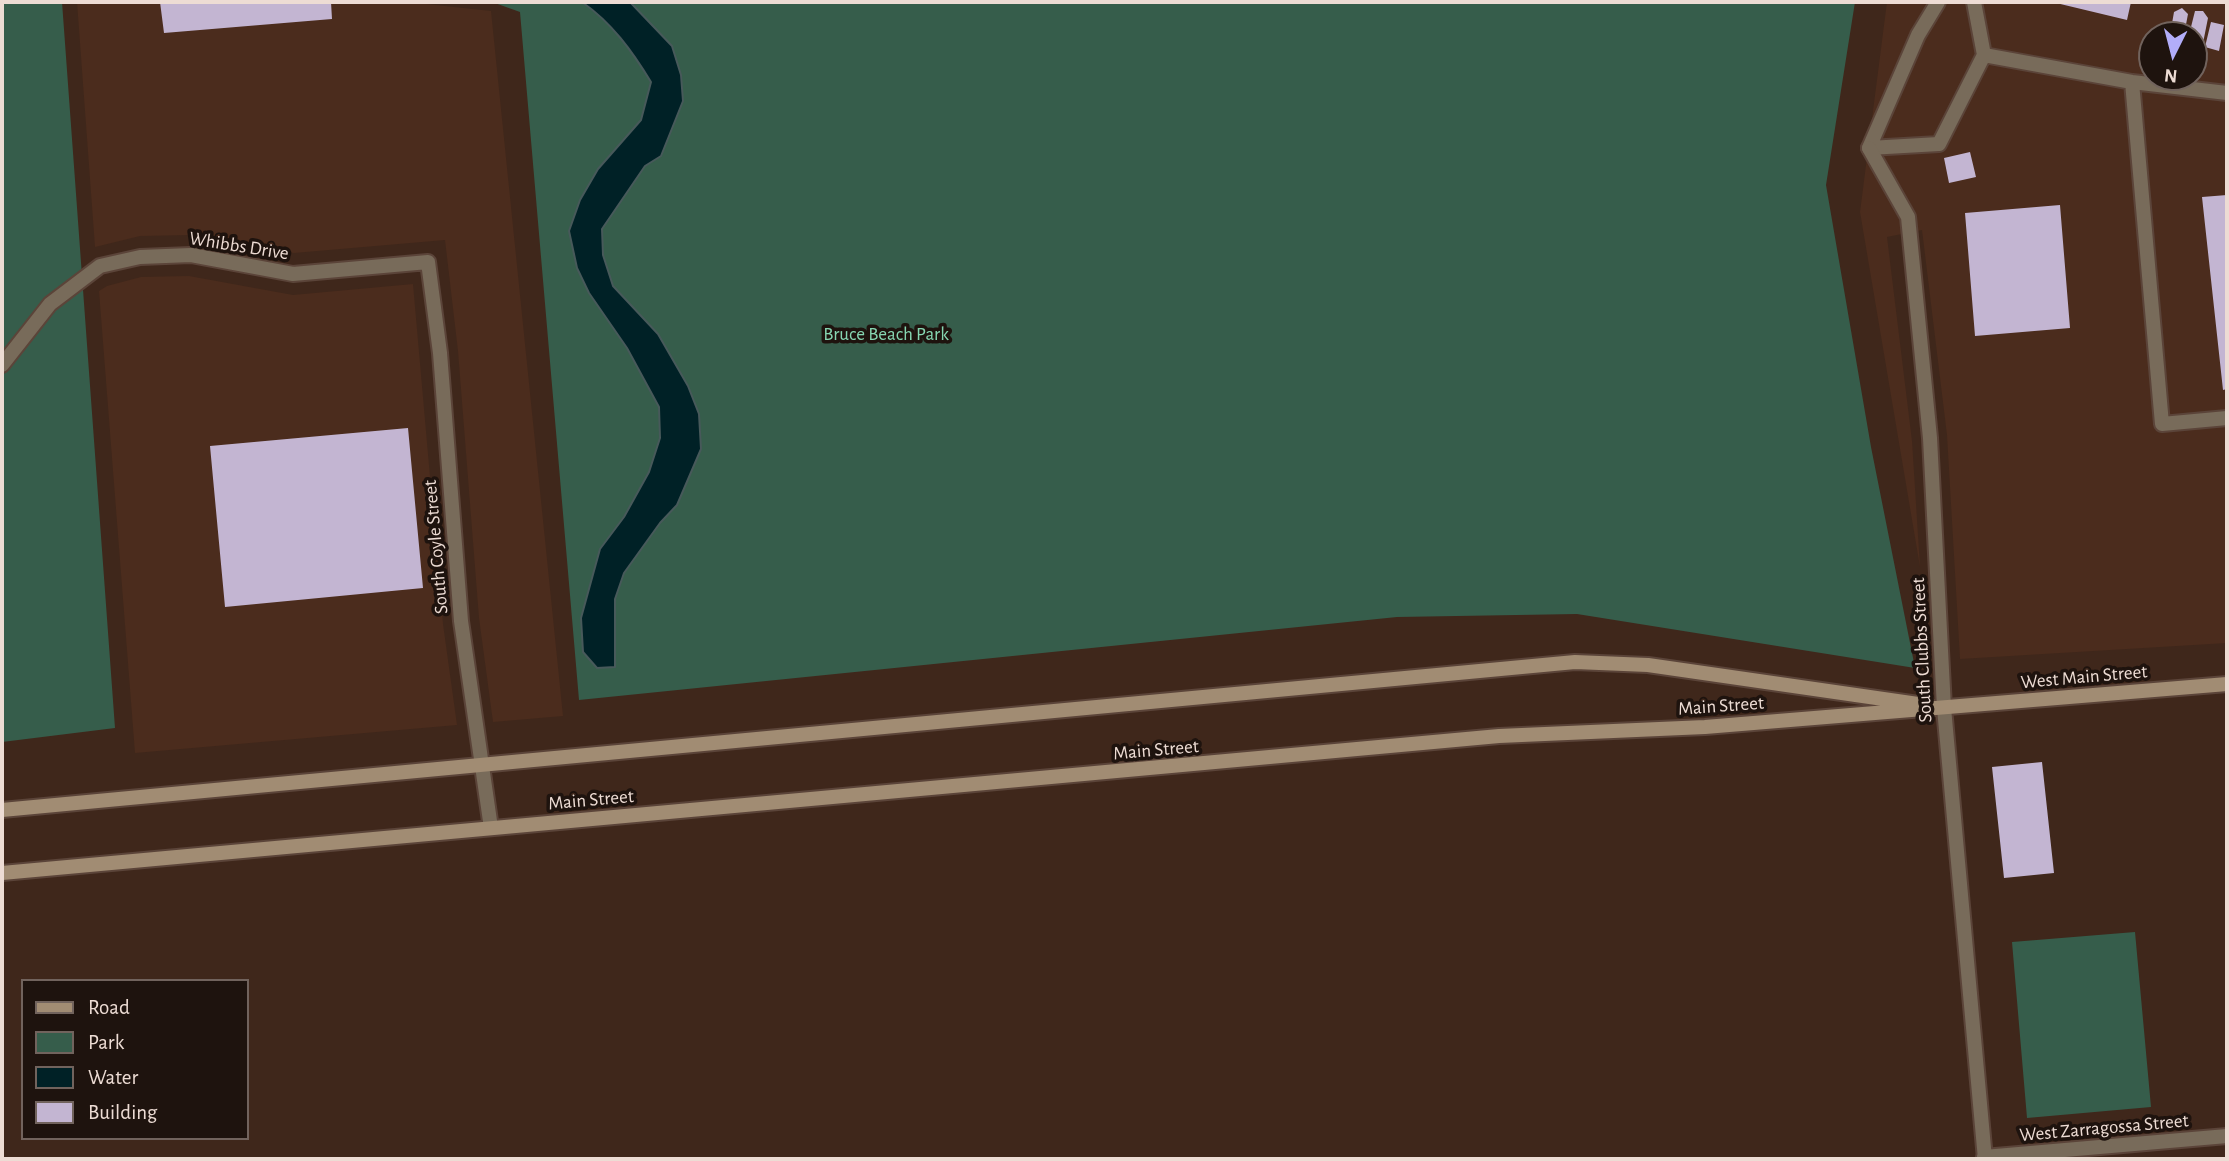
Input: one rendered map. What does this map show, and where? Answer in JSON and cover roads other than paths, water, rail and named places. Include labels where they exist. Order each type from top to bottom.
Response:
[{"type":"main road","name":"Main Street","points":[[2,810],[1575,662],[1648,665],[1944,708]]},
{"type":"main road","name":"West Main Street","points":[[1944,708],[2227,684]]},
{"type":"main road","name":"Main Street","points":[[2,873],[1499,736],[1706,727],[1944,708]]},
{"type":"street","points":[[1938,2],[1918,35],[1869,148],[1939,144],[1984,55],[1974,2]]},
{"type":"street","points":[[1984,55],[2132,82],[2227,93]]},
{"type":"street","points":[[2132,82],[2162,424],[2227,418]]},
{"type":"street","name":"South Clubbs Street","points":[[1869,148],[1908,217],[1930,438],[1944,708],[1984,1158]]},
{"type":"street","name":"Whibbs Drive","points":[[2,365],[50,304],[100,266],[140,257],[191,255],[293,274],[428,262]]},
{"type":"street","name":"South Coyle Street","points":[[428,262],[440,353],[461,621],[491,828]]},
{"type":"street","name":"West Zarragossa Street","points":[[1984,1158],[2227,1136]]},
{"type":"water","points":[[582,2],[630,2],[672,46],[681,75],[683,101],[661,156],[645,166],[602,229],[603,255],[613,286],[658,334],[688,386],[699,414],[701,449],[677,505],[660,523],[624,573],[615,599],[615,667],[597,668],[583,652],[581,618],[600,549],[624,517],[649,472],[660,438],[659,407],[627,348],[589,293],[577,268],[569,231],[580,200],[598,169],[641,120],[651,82],[621,38]]},
{"type":"park label","name":"Bruce Beach Park","points":[[886,334]]}]
